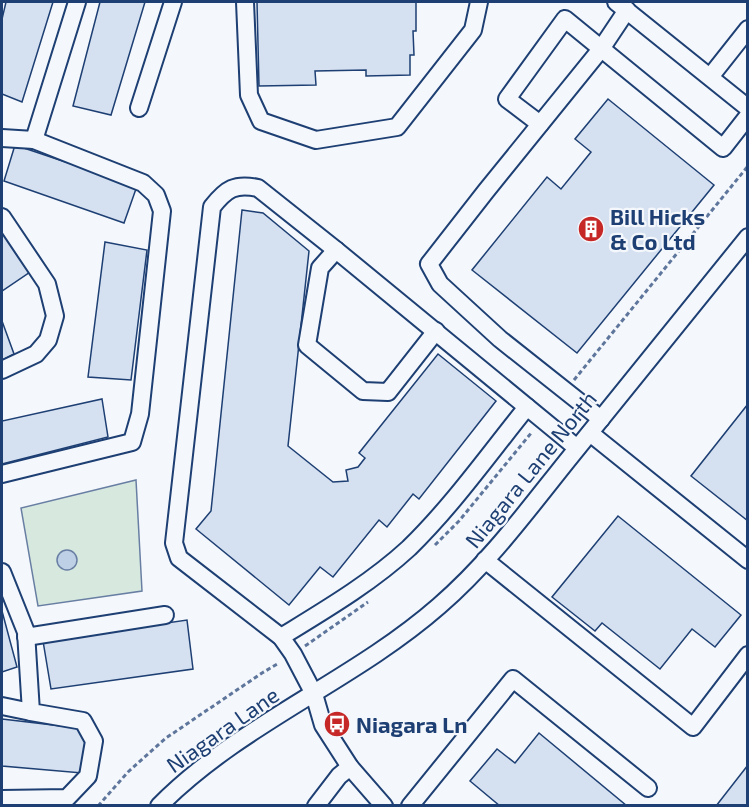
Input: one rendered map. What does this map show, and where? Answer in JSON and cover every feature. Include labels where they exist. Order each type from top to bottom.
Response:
[{"type":"street","points":[[34,140],[77,2]]},
{"type":"street","points":[[139,108],[173,2]]},
{"type":"street","points":[[244,2],[249,95],[261,121],[316,140],[397,127],[473,30],[479,2]]},
{"type":"street","points":[[601,419],[500,339],[440,284],[429,264],[601,49],[622,6],[747,108]]},
{"type":"street","points":[[540,124],[507,99],[565,19],[723,148],[747,116]]},
{"type":"street","points":[[710,77],[747,29]]},
{"type":"street","points":[[2,138],[34,140],[143,183],[156,195],[162,211],[140,414],[132,441],[2,474]]},
{"type":"street","points":[[384,806],[350,767],[323,725],[314,694],[293,654],[280,637],[179,558],[174,543],[212,207],[222,194],[235,187],[258,188],[578,448]]},
{"type":"street","points":[[2,217],[47,284],[54,316],[48,340],[36,354],[2,370]]},
{"type":"street","name":"Niagara Lane North","points":[[314,694],[402,637],[456,591],[485,561],[747,237]]},
{"type":"street","points":[[336,250],[321,268],[307,345],[355,385],[363,391],[388,392],[436,331]]},
{"type":"street","points":[[280,637],[329,608],[372,578],[408,548],[443,511],[527,407]]},
{"type":"street","points":[[590,433],[747,560]]},
{"type":"street","points":[[485,561],[693,726],[747,655]]},
{"type":"street","points":[[2,572],[26,632],[31,712]]},
{"type":"street","points":[[26,637],[165,615]]},
{"type":"street","points":[[410,806],[513,679],[648,788]]},
{"type":"street","name":"Niagara Lane","points":[[159,806],[194,773],[220,753],[277,715],[314,694]]},
{"type":"street","points":[[2,706],[83,721],[94,741],[88,776],[67,798],[2,799]]},
{"type":"street","points":[[316,806],[339,776],[350,767]]},
{"type":"shaded area","points":[[136,480],[142,591],[38,606],[21,508]]},
{"type":"water","points":[[67,550],[74,553],[77,560],[74,567],[67,570],[60,567],[57,560],[60,553]]},
{"type":"building","points":[[6,2],[53,2],[22,102],[2,94],[2,19]]},
{"type":"building","points":[[100,2],[145,2],[111,115],[73,106]]},
{"type":"building","points":[[257,2],[416,2],[416,31],[413,31],[414,55],[410,55],[410,75],[366,76],[366,70],[315,71],[316,85],[259,86]]},
{"type":"building","name":"Bill Hicks & Co Ltd","points":[[608,99],[714,185],[577,353],[472,270],[547,177],[561,189],[591,152],[575,139]]},
{"type":"building","points":[[15,145],[137,186],[124,223],[4,181]]},
{"type":"building","points":[[242,210],[263,213],[309,251],[288,446],[333,482],[348,481],[346,470],[358,467],[365,458],[359,453],[438,354],[496,401],[419,499],[413,494],[387,527],[379,520],[333,577],[320,567],[289,605],[196,529],[211,511]]},
{"type":"building","points":[[2,228],[33,270],[2,291]]},
{"type":"building","points":[[105,242],[147,250],[131,380],[88,377]]},
{"type":"building","points":[[2,321],[14,354],[2,360]]},
{"type":"building","points":[[102,399],[108,437],[2,464],[2,421]]},
{"type":"building","points":[[748,404],[748,521],[691,476]]},
{"type":"building","points":[[618,516],[741,615],[715,647],[692,629],[660,669],[602,623],[595,631],[552,597]]},
{"type":"building","points":[[2,611],[17,667],[2,672]]},
{"type":"building","points":[[187,620],[193,669],[51,689],[43,641]]},
{"type":"building","points":[[2,719],[87,729],[82,773],[2,766]]},
{"type":"building","points":[[539,733],[627,806],[500,806],[470,781],[497,749],[515,763]]},
{"type":"building","points":[[748,765],[748,806],[716,806]]},
{"type":"place","name":"Bill Hicks & Co Ltd","points":[[591,229]]},
{"type":"place","name":"Niagara Ln","points":[[337,724]]}]
